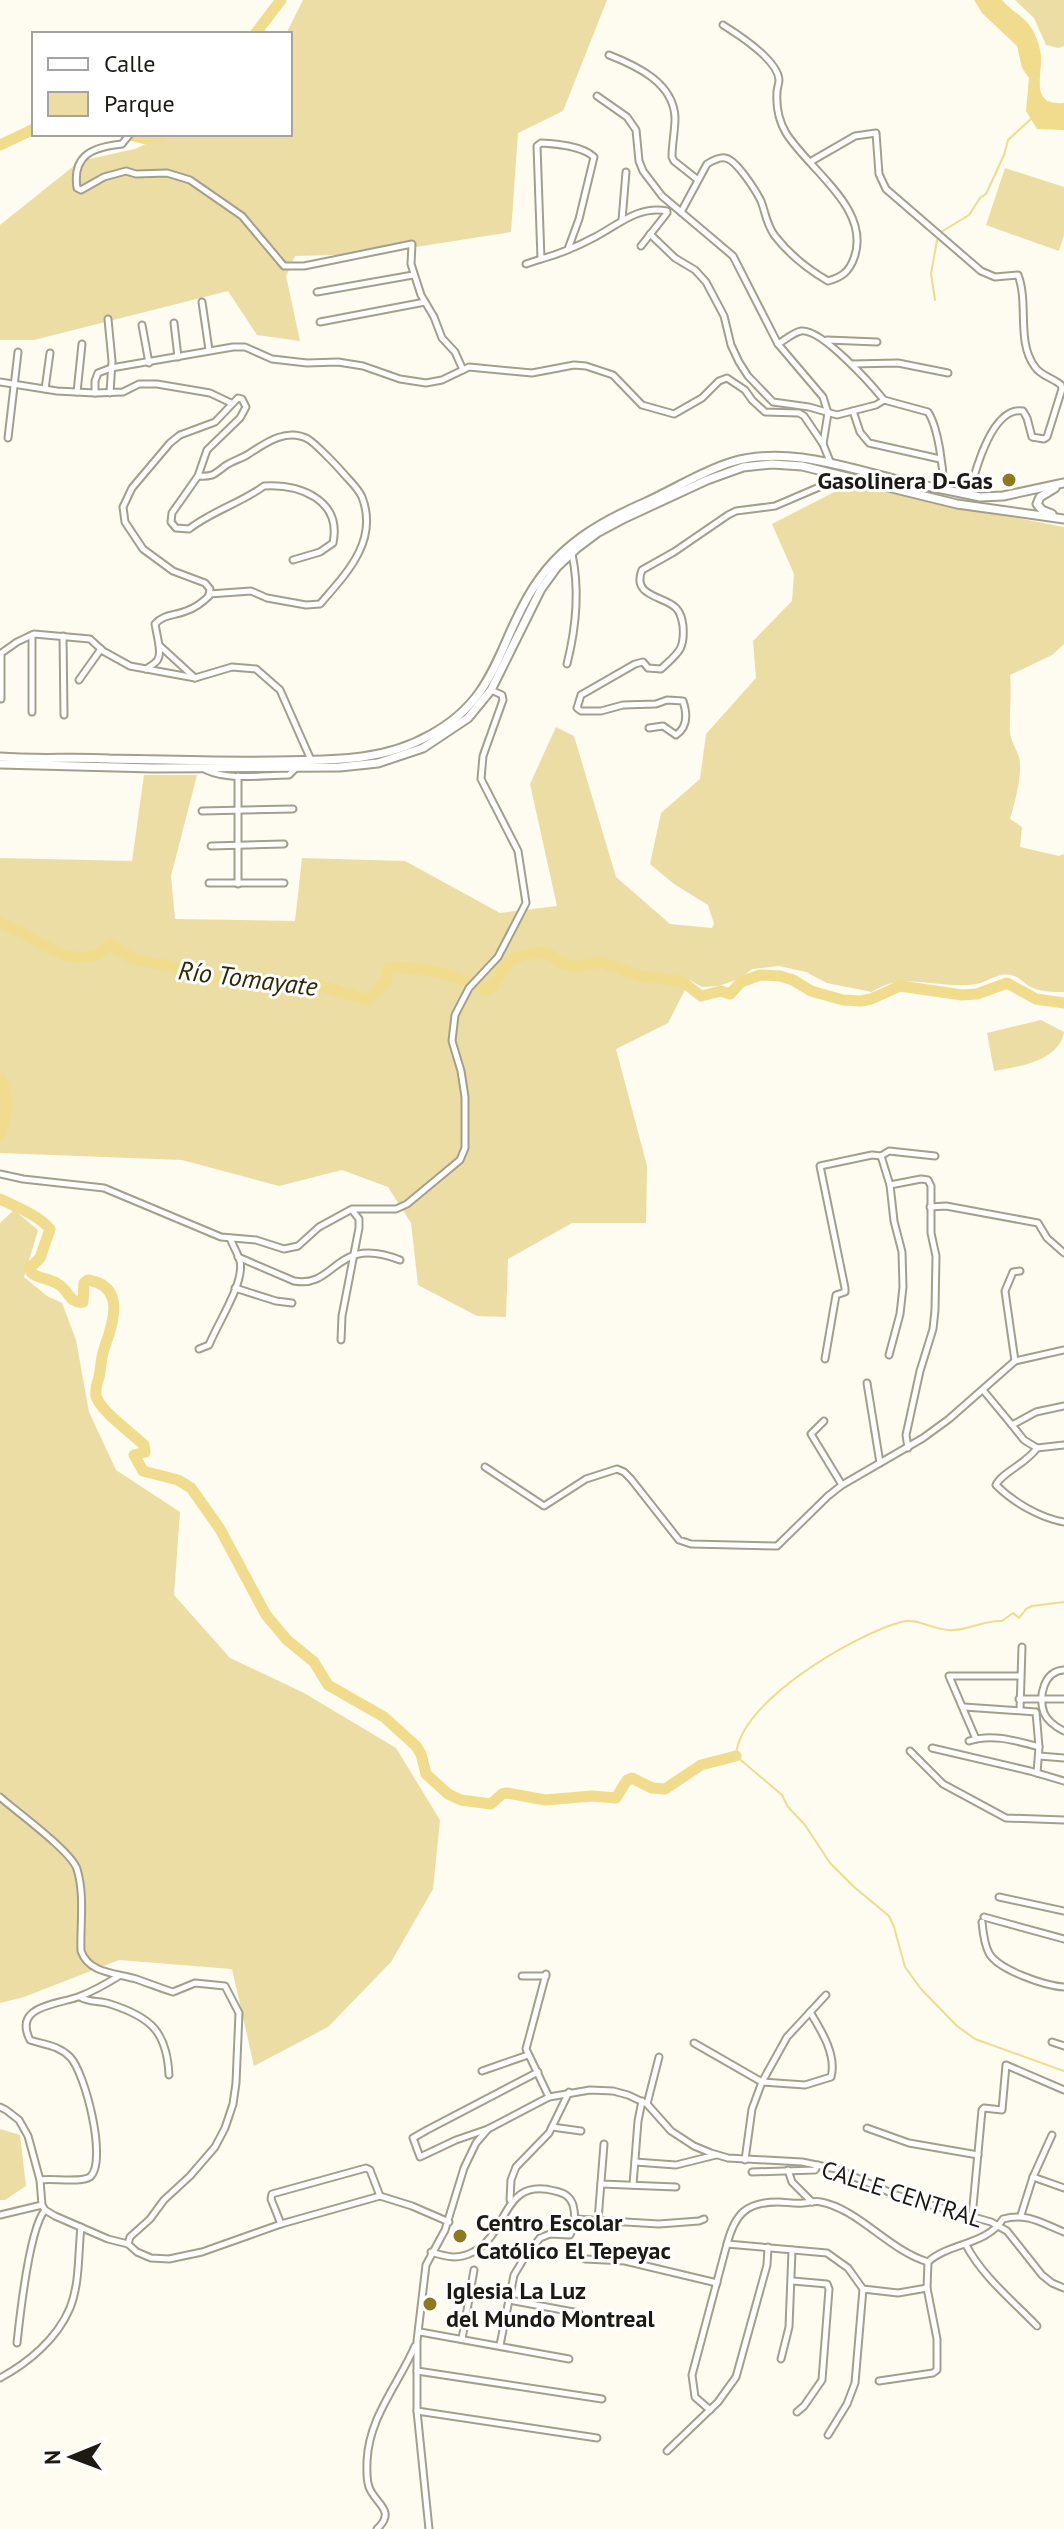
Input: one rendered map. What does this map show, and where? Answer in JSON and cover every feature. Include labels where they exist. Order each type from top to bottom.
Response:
[{"type":"main road","points":[[508,650],[529,594],[548,567],[579,538],[604,521],[732,462],[780,456],[831,464],[945,491],[993,497],[1062,484]]},
{"type":"main road","points":[[0,764],[204,769],[297,767],[371,764],[423,748],[468,718],[491,690],[508,650],[537,597],[557,567],[571,553],[597,533],[625,518],[743,467],[791,465],[957,504],[1064,518]]},
{"type":"main road","points":[[1062,484],[1040,497],[1037,504],[1042,510],[1064,518]]},
{"type":"main road","points":[[0,757],[207,761],[371,757],[422,740],[445,727],[496,675]]},
{"type":"street","points":[[679,210],[707,164],[725,158],[733,161],[761,201],[766,222],[776,238],[803,264],[828,281],[845,275],[854,259],[858,240],[847,208],[784,130],[779,117],[779,79],[774,66],[723,25]]},
{"type":"street","points":[[609,55],[642,68],[668,93],[674,106],[675,121],[672,157],[698,180]]},
{"type":"street","points":[[597,96],[627,117],[636,130],[639,161],[662,196],[733,256],[778,344],[823,397],[828,413],[823,444]]},
{"type":"street","points":[[810,162],[855,136],[876,133],[879,174],[886,189],[981,271],[995,277],[1018,275],[1032,364],[1062,389],[1044,439],[1032,437],[1023,411],[1006,413],[981,455],[969,495]]},
{"type":"street","points":[[128,136],[122,144],[97,147],[87,153],[79,168],[77,188],[81,190],[104,177],[126,171],[136,174],[167,173],[190,180],[242,216],[284,266],[304,266],[412,244],[413,275],[442,338],[455,352],[463,370]]},
{"type":"street","points":[[541,259],[537,146],[541,143],[569,147],[594,157],[579,219],[568,249]]},
{"type":"street","points":[[622,221],[626,172]]},
{"type":"street","points":[[526,264],[568,249],[647,209],[679,210]]},
{"type":"street","points":[[641,246],[667,211]]},
{"type":"street","points":[[650,234],[706,282],[724,316],[739,362],[773,402],[837,415],[884,400]]},
{"type":"street","points":[[317,292],[413,275]]},
{"type":"street","points":[[202,302],[209,350]]},
{"type":"street","points":[[320,322],[425,302]]},
{"type":"street","points":[[108,319],[110,393]]},
{"type":"street","points":[[174,323],[178,357]]},
{"type":"street","points":[[142,325],[149,363]]},
{"type":"street","points":[[778,344],[798,331],[807,331],[826,340],[884,400],[928,412],[933,420],[945,491]]},
{"type":"street","points":[[826,340],[877,342]]},
{"type":"street","points":[[77,392],[82,344]]},
{"type":"street","points":[[95,393],[98,373],[111,368],[233,347],[245,347],[272,359],[363,366],[400,379],[426,383],[442,380],[469,367],[532,373],[574,365],[586,366],[613,375],[642,405],[674,414],[702,398],[719,381],[727,378],[745,390],[765,412],[799,413],[804,416],[823,444],[831,464]]},
{"type":"street","points":[[8,438],[18,352]]},
{"type":"street","points":[[45,389],[50,353]]},
{"type":"street","points":[[851,364],[898,363],[948,373]]},
{"type":"street","points":[[0,382],[95,393],[123,392],[139,384],[157,384],[210,393],[231,403]]},
{"type":"street","points":[[145,670],[160,656],[155,624],[161,617],[187,611],[203,602],[210,589],[205,583],[173,571],[143,549],[125,522],[123,507],[132,488],[170,443],[180,435],[215,422],[238,398],[246,407],[240,418],[207,450],[198,476],[172,513],[171,522],[176,528],[189,529],[264,486],[288,487],[314,495],[324,504],[334,523],[333,543],[320,552],[293,560]]},
{"type":"street","points":[[853,411],[860,432],[869,443],[940,459]]},
{"type":"street","points":[[198,476],[216,474],[256,447],[282,435],[294,436],[309,440],[335,464],[361,494],[365,509],[365,533],[358,558],[320,604],[306,605],[267,598],[251,591],[209,594]]},
{"type":"street","points":[[649,728],[663,726],[676,735],[681,732],[685,720],[683,701],[623,705],[601,711],[581,711],[577,708],[581,695],[635,664],[643,662],[648,668],[661,669],[684,644],[682,615],[671,603],[651,595],[640,584],[642,570],[736,511],[775,506],[846,476]]},
{"type":"street","points":[[567,664],[575,631],[575,572],[571,553]]},
{"type":"street","points":[[32,635],[32,712]]},
{"type":"street","points":[[1,699],[0,654],[32,635],[90,639],[130,666],[195,678],[232,667],[256,669],[280,690],[311,760]]},
{"type":"street","points":[[63,636],[64,715]]},
{"type":"street","points":[[159,645],[195,678]]},
{"type":"street","points":[[79,680],[101,649]]},
{"type":"street","points":[[0,1174],[104,1188],[146,1203],[201,1229],[230,1238],[262,1241],[284,1249],[303,1243],[319,1227],[352,1209],[399,1209],[462,1158],[465,1148],[465,1097],[452,1037],[455,1015],[469,988],[498,957],[526,903],[518,851],[481,779],[483,756],[503,700],[502,695],[491,690]]},
{"type":"street","points":[[204,769],[216,774],[238,776],[289,775],[297,767]]},
{"type":"street","points":[[238,776],[238,884]]},
{"type":"street","points":[[202,811],[293,809]]},
{"type":"street","points":[[211,846],[284,844]]},
{"type":"street","points":[[209,883],[284,883]]},
{"type":"street","points":[[825,1359],[836,1295],[845,1292],[845,1288],[820,1166],[872,1155],[881,1156],[889,1151],[935,1156]]},
{"type":"street","points":[[881,1156],[890,1185],[894,1221],[902,1252],[900,1314],[889,1355]]},
{"type":"street","points":[[890,1185],[928,1180],[931,1186],[931,1233],[936,1256],[933,1329],[906,1435],[908,1448]]},
{"type":"street","points":[[930,1207],[946,1206],[1038,1223],[1047,1238],[1064,1253]]},
{"type":"street","points":[[341,1340],[342,1316],[359,1219],[352,1209]]},
{"type":"street","points":[[199,1349],[209,1345],[235,1288],[241,1263],[230,1238]]},
{"type":"street","points":[[238,1257],[302,1283],[320,1278],[355,1253],[372,1252],[400,1260]]},
{"type":"street","points":[[1015,1361],[1005,1291],[1013,1272],[1020,1271]]},
{"type":"street","points":[[235,1288],[292,1303]]},
{"type":"street","points":[[485,1467],[544,1506],[586,1479],[620,1469],[679,1540],[691,1544],[777,1546],[842,1485],[908,1448],[949,1419],[1015,1361],[1064,1350]]},
{"type":"street","points":[[867,1383],[880,1463]]},
{"type":"street","points":[[983,1390],[1024,1440],[1037,1448],[1064,1445]]},
{"type":"street","points":[[1012,1425],[1036,1412],[1064,1406]]},
{"type":"street","points":[[824,1421],[811,1434],[842,1485]]},
{"type":"street","points":[[1037,1448],[1019,1467],[998,1479],[996,1485],[1028,1508],[1064,1522]]},
{"type":"street","points":[[1020,1710],[1022,1647]]},
{"type":"street","points":[[1064,1670],[1057,1670],[1046,1681],[1043,1700],[1044,1713],[1049,1721],[1064,1731]]},
{"type":"street","points":[[1020,1676],[949,1676],[964,1707],[973,1740],[1006,1739],[1039,1747]]},
{"type":"street","points":[[1019,1699],[1064,1699]]},
{"type":"street","points":[[964,1707],[1036,1712],[1039,1747],[1037,1773]]},
{"type":"street","points":[[932,1748],[1064,1781]]},
{"type":"street","points":[[910,1751],[943,1784],[1006,1818],[1064,1820]]},
{"type":"street","points":[[1039,1756],[1064,1758]]},
{"type":"street","points":[[0,1797],[70,1855],[77,1869],[83,1958],[106,1973],[133,1978],[173,1992],[195,1983],[225,1986],[239,2013],[234,2093],[225,2128],[215,2147],[130,2237],[128,2244]]},
{"type":"street","points":[[999,1897],[1064,1911]]},
{"type":"street","points":[[1064,1939],[983,1919],[990,1955],[1034,1981],[1064,1987]]},
{"type":"street","points":[[522,1976],[546,1975],[526,2043],[528,2055],[549,2097]]},
{"type":"street","points":[[40,2180],[82,2180],[90,2177],[94,2171],[95,2129],[75,2063],[55,2046],[30,2040],[25,2025],[27,2018],[35,2010],[80,1997],[119,1976]]},
{"type":"street","points":[[745,2160],[752,2109],[762,2082],[787,2037],[826,1995]]},
{"type":"street","points":[[80,1997],[130,2012],[150,2025],[164,2041],[169,2075]]},
{"type":"street","points":[[694,2043],[762,2082],[805,2085],[831,2077],[833,2064],[824,2036],[810,2012]]},
{"type":"street","points":[[1052,2042],[1064,2046]]},
{"type":"street","points":[[482,2071],[528,2055]]},
{"type":"street","points":[[633,2185],[638,2121],[659,2057]]},
{"type":"street","points":[[972,2217],[982,2110],[1002,2110],[1006,2065],[1064,2090]]},
{"type":"street","points":[[538,2072],[413,2138],[420,2157],[488,2129],[549,2097],[569,2092],[613,2091],[645,2102]]},
{"type":"street","points":[[510,2202],[511,2180],[516,2167],[535,2150],[552,2127],[569,2092]]},
{"type":"street","name":"CALLE CENTRAL","points":[[645,2102],[671,2131],[694,2146],[717,2155],[818,2165],[850,2174],[896,2195],[999,2226],[1019,2244],[1042,2275],[1064,2288]]},
{"type":"street","points":[[0,2107],[19,2120],[28,2136],[40,2180],[43,2207],[35,2231],[17,2343]]},
{"type":"street","points":[[552,2127],[581,2131]]},
{"type":"street","points":[[867,2128],[909,2143],[978,2155]]},
{"type":"street","points":[[377,2529],[385,2518],[385,2511],[369,2489],[367,2477],[367,2456],[373,2426],[389,2393],[403,2374],[417,2341],[424,2277],[431,2252],[449,2222],[459,2182],[471,2152],[488,2129]]},
{"type":"street","points":[[1021,2215],[1033,2177],[1052,2135]]},
{"type":"street","points":[[598,2220],[604,2144]]},
{"type":"street","points":[[635,2162],[676,2165],[717,2155]]},
{"type":"street","points":[[752,2172],[815,2170],[818,2165]]},
{"type":"street","points":[[281,2224],[272,2194],[328,2178],[368,2169],[380,2196]]},
{"type":"street","points":[[788,2170],[792,2182],[812,2202]]},
{"type":"street","points":[[1033,2177],[1064,2188]]},
{"type":"street","points":[[601,2184],[676,2187]]},
{"type":"street","points":[[431,2252],[463,2257],[477,2251],[492,2237],[516,2196],[546,2189],[563,2193],[571,2200],[575,2225],[570,2235],[550,2234],[540,2238],[514,2275],[500,2345]]},
{"type":"street","points":[[0,2215],[43,2207],[108,2239],[128,2244],[151,2258],[169,2259],[231,2243],[281,2224],[380,2196],[449,2222]]},
{"type":"street","points":[[710,2410],[695,2397],[692,2375],[732,2225],[744,2210],[763,2202],[818,2201],[857,2219],[913,2257],[928,2262]]},
{"type":"street","points":[[879,2381],[937,2370],[937,2339],[927,2288],[928,2262],[933,2257],[966,2245],[999,2226],[1003,2219],[1021,2215],[1064,2232]]},
{"type":"street","points":[[575,2219],[659,2224],[704,2219]]},
{"type":"street","points":[[0,2378],[27,2363],[57,2329],[70,2308],[81,2227]]},
{"type":"street","points":[[727,2244],[827,2253],[848,2268],[863,2289],[855,2383],[847,2404],[828,2435]]},
{"type":"street","points":[[966,2245],[989,2277],[1037,2326]]},
{"type":"street","points":[[667,2451],[710,2410],[736,2377],[767,2265],[768,2247]]},
{"type":"street","points":[[781,2359],[789,2327],[792,2250]]},
{"type":"street","points":[[585,2259],[625,2261],[717,2283]]},
{"type":"street","points":[[462,2339],[474,2270]]},
{"type":"street","points":[[793,2281],[827,2284],[829,2289],[822,2380],[797,2412]]},
{"type":"street","points":[[863,2289],[898,2293],[927,2288]]},
{"type":"street","points":[[509,2300],[579,2313]]},
{"type":"street","points":[[420,2332],[569,2359]]},
{"type":"street","points":[[417,2341],[417,2411],[429,2529]]},
{"type":"street","points":[[417,2371],[602,2399]]},
{"type":"street","points":[[417,2411],[597,2438]]},
{"type":"green space","points":[[303,0],[607,0],[563,111],[518,133],[511,232],[371,254],[295,256],[286,276],[300,341],[257,335],[228,291],[34,340],[0,340],[0,225],[80,161],[135,149],[164,136],[292,136],[292,32],[287,32]]},
{"type":"green space","points":[[1015,0],[1064,0],[1064,46],[1046,45],[1034,18]]},
{"type":"green space","points":[[1005,168],[1064,187],[1064,235],[1059,251],[986,225]]},
{"type":"green space","points":[[848,485],[1064,527],[1064,644],[1052,655],[1010,675],[1011,736],[1020,769],[1010,819],[1022,827],[1020,847],[1059,856],[1064,854],[1064,992],[1030,987],[1006,974],[963,985],[896,982],[872,992],[827,983],[806,972],[779,966],[752,969],[741,978],[719,986],[702,987],[690,980],[668,1023],[616,1049],[647,1166],[646,1223],[572,1223],[508,1259],[506,1317],[477,1316],[418,1285],[411,1223],[388,1187],[342,1170],[279,1186],[182,1160],[0,1153],[0,858],[132,861],[144,775],[197,775],[171,876],[175,919],[295,921],[302,858],[405,861],[500,913],[557,906],[530,784],[556,727],[574,736],[616,877],[670,924],[712,928],[714,924],[708,905],[674,884],[650,864],[661,813],[700,779],[706,734],[756,678],[753,641],[792,601],[794,574],[772,524]]},
{"type":"green space","points":[[1041,1020],[1064,1032],[1054,1050],[1036,1061],[994,1071],[987,1033]]},
{"type":"green space","points":[[14,1210],[38,1230],[24,1277],[47,1296],[62,1303],[76,1340],[89,1412],[116,1470],[180,1512],[174,1595],[230,1658],[304,1693],[396,1748],[440,1820],[433,1889],[391,1962],[328,2027],[254,2066],[232,1969],[119,1960],[24,1997],[0,2003],[0,1223]]},
{"type":"green space","points":[[0,2129],[20,2135],[26,2186],[5,2200],[0,2200]]},
{"type":"shaded area","points":[[974,0],[1002,0],[1030,26],[1040,52],[1040,89],[1046,100],[1064,103],[1064,130],[1037,129],[1026,111],[1029,78],[1022,68],[1017,46],[982,13]]},
{"type":"waterway","points":[[257,32],[281,0]]},
{"type":"waterway","points":[[941,232],[969,215],[986,194],[1008,140],[1031,119]]},
{"type":"waterway","points":[[0,145],[32,130]]},
{"type":"waterway","points":[[133,136],[146,139],[156,136]]},
{"type":"waterway","points":[[935,300],[931,274],[937,240]]},
{"type":"waterway","name":"Río Tomayate","points":[[0,923],[71,956],[95,955],[111,945],[133,959],[207,979],[246,978],[314,984],[368,1000],[386,981],[388,968],[438,972],[485,990],[493,987],[503,968],[514,958],[539,952],[576,967],[601,962],[641,976],[683,982],[701,996],[721,991],[730,994],[741,982],[760,975],[780,976],[811,991],[843,1000],[871,999],[900,986],[962,995],[977,994],[1007,983],[1036,999],[1064,1003]]},
{"type":"waterway","points":[[0,1078],[6,1106],[0,1135]]},
{"type":"waterway","points":[[0,1199],[33,1215],[50,1229],[40,1258],[29,1269],[32,1273],[58,1284],[78,1302],[83,1302],[84,1283],[88,1280],[108,1289],[114,1306],[113,1316],[96,1396],[110,1415],[144,1445],[145,1452],[134,1455],[143,1471],[178,1480],[191,1488],[220,1529],[266,1615],[287,1640],[314,1662],[328,1685],[384,1717],[416,1746],[426,1774],[448,1794],[461,1800],[491,1804],[507,1793],[545,1800],[592,1796],[616,1798],[627,1780],[632,1778],[652,1788],[665,1789],[701,1765],[736,1756]]},
{"type":"waterway","points":[[1064,1602],[1032,1606],[1019,1618],[1013,1613],[1002,1621],[960,1629],[940,1629],[914,1621],[880,1629],[829,1656],[777,1693],[756,1714],[742,1735],[736,1756],[782,1795],[830,1863],[889,1916],[905,1967],[921,1989],[957,2026],[975,2039],[1064,2071]]},
{"type":"place","name":"Gasolinera D-Gas","points":[[1009,480]]},
{"type":"place","name":"Centro Escolar Católico El Tepeyac","points":[[460,2236]]},
{"type":"place","name":"Iglesia La Luz del Mundo Montreal","points":[[430,2304]]}]
